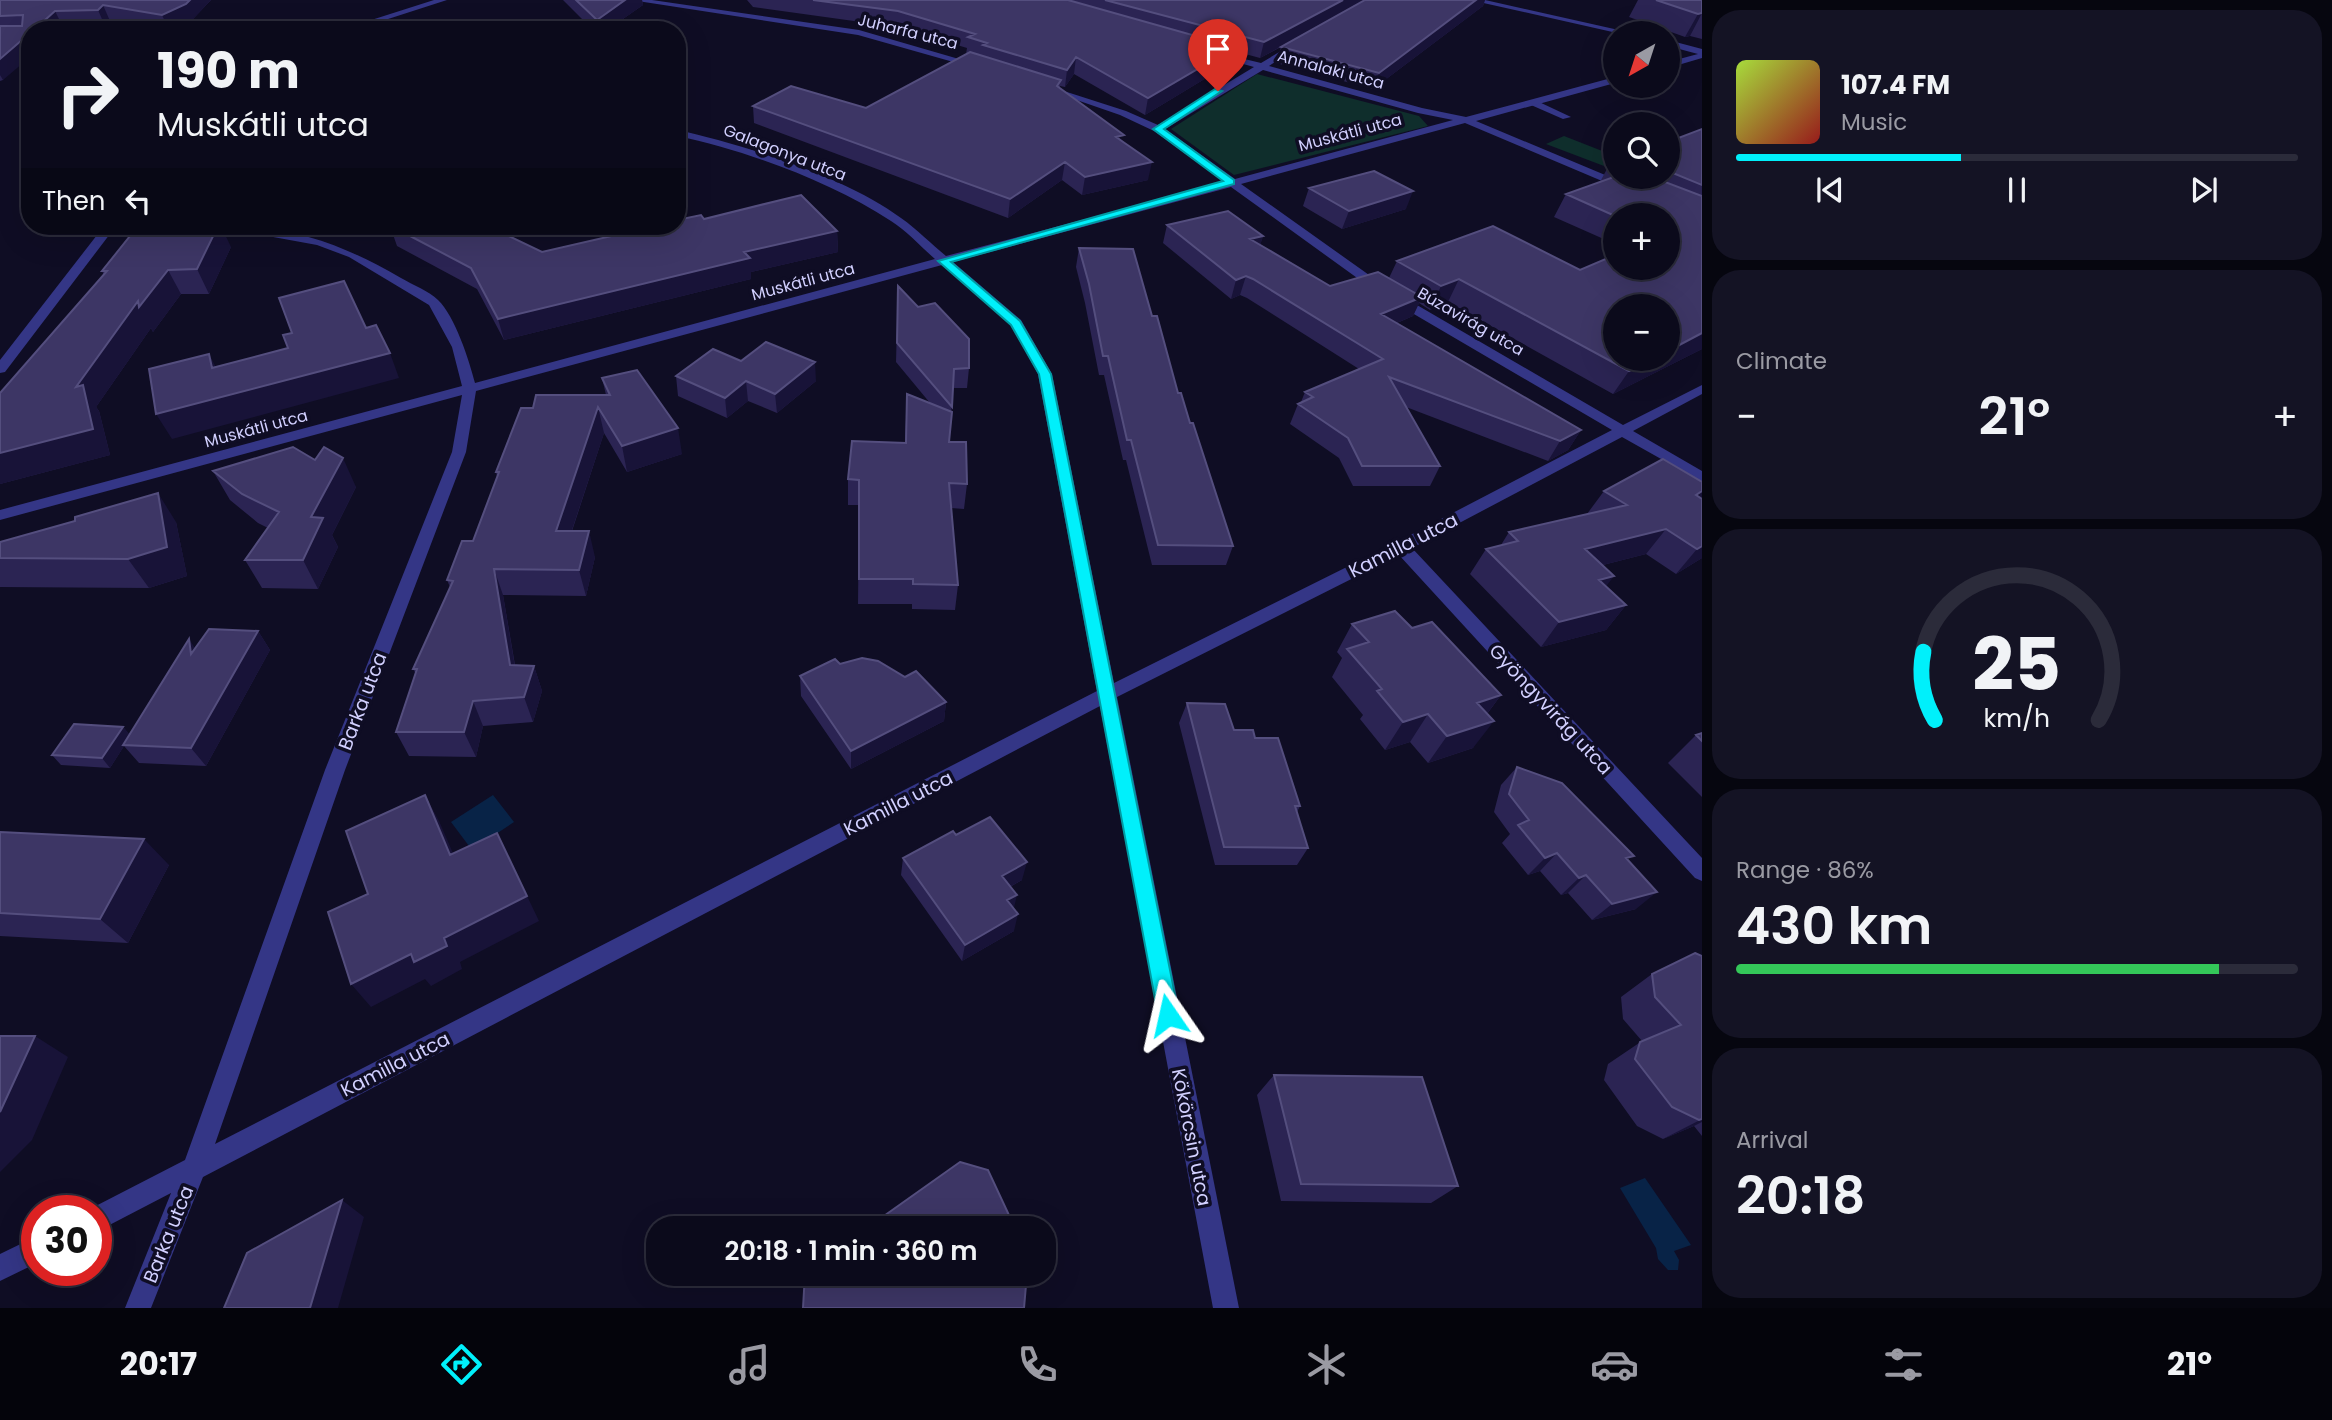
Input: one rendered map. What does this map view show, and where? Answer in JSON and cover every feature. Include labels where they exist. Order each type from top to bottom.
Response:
[{"type":"street","points":[[374,21],[443,0]]},
{"type":"street","name":"Juharfa utca","points":[[635,0],[859,33],[991,70]]},
{"type":"street","points":[[1474,0],[1603,28]]},
{"type":"street","points":[[1158,129],[1306,39]]},
{"type":"street","points":[[1680,47],[1702,54]]},
{"type":"street","name":"Annalaki utca","points":[[1204,51],[1465,120],[1639,193]]},
{"type":"street","points":[[1680,61],[1702,54]]},
{"type":"street","points":[[1029,81],[1112,109],[1158,129],[1231,182]]},
{"type":"street","name":"Muskátli utca","points":[[0,515],[1603,83]]},
{"type":"street","points":[[1534,103],[1566,117]]},
{"type":"street","name":"Galagonya utca","points":[[686,135],[714,141],[831,183],[896,219],[944,261]]},
{"type":"street","name":"Búzavirág utca","points":[[1231,182],[1382,290],[1702,477]]},
{"type":"street","points":[[0,369],[103,235]]},
{"type":"street","name":"Barka utca","points":[[138,1308],[194,1168],[335,770],[459,452],[470,389],[459,347],[434,303],[353,255],[320,242],[281,235]]},
{"type":"street","name":"Kökörcsin utca","points":[[944,261],[1016,323],[1045,374],[1105,695],[1226,1308]]},
{"type":"street","name":"Kamilla utca","points":[[112,1211],[1105,695],[1401,547],[1702,389]]},
{"type":"street","name":"Gyöngyvirág utca","points":[[1401,547],[1702,872]]},
{"type":"street","points":[[0,1268],[21,1257]]},
{"type":"green space","points":[[1257,74],[1419,116],[1428,126],[1234,175],[1171,129]]},
{"type":"green space","points":[[1564,136],[1603,151],[1603,166],[1546,144]]},
{"type":"water","points":[[493,795],[514,822],[472,850],[451,822]]},
{"type":"water","points":[[1645,1178],[1691,1245],[1674,1251],[1679,1260],[1678,1270],[1668,1270],[1658,1259],[1656,1248],[1620,1188]]},
{"type":"building","points":[[0,0],[190,0],[162,15],[103,5],[98,10],[55,11],[44,21],[22,21],[23,15],[0,16]]},
{"type":"building","points":[[576,0],[625,0],[597,20]]},
{"type":"building","points":[[813,0],[1068,0],[1235,47],[1148,98],[1076,57],[1067,70],[983,45],[987,43],[968,37],[975,34],[898,11]]},
{"type":"building","points":[[1105,0],[1343,0],[1264,42]]},
{"type":"building","points":[[1365,0],[1476,0],[1379,73],[1281,47]]},
{"type":"building","points":[[1656,0],[1702,0],[1702,13],[1698,14]]},
{"type":"building","points":[[0,26],[21,26],[21,41],[0,59]]},
{"type":"building","points":[[970,52],[1061,80],[1057,86],[1124,135],[1116,137],[1152,162],[1085,177],[1065,162],[1010,199],[753,106],[791,86],[866,108]]},
{"type":"building","points":[[1702,129],[1702,185],[1680,176],[1680,137]]},
{"type":"building","points":[[1374,171],[1413,191],[1349,211],[1309,188]]},
{"type":"building","points":[[1603,181],[1603,189],[1680,188],[1702,196],[1702,333],[1680,345],[1680,294],[1603,294],[1603,357],[1459,279],[1441,286],[1397,261],[1493,226],[1580,270],[1603,260],[1603,280],[1680,280],[1680,203],[1603,203],[1603,211],[1566,194]]},
{"type":"building","points":[[801,195],[837,231],[744,252],[750,258],[498,319],[471,268],[408,235],[507,235],[542,252],[616,235],[686,235],[686,218],[701,215],[704,219]]},
{"type":"building","points":[[1228,211],[1263,236],[1250,239],[1330,286],[1378,272],[1422,297],[1381,314],[1581,430],[1560,441],[1389,377],[1440,466],[1362,466],[1348,438],[1298,404],[1313,397],[1305,392],[1383,359],[1253,279],[1246,276],[1236,280],[1167,225]]},
{"type":"building","points":[[131,235],[214,235],[197,269],[168,270],[139,307],[138,301],[76,387],[83,385],[93,429],[0,453],[0,393],[107,271],[102,271]]},
{"type":"building","points":[[1079,248],[1133,249],[1152,316],[1157,316],[1178,393],[1181,393],[1190,423],[1193,423],[1233,546],[1158,545],[1131,440],[1127,440],[1108,356],[1103,356]]},
{"type":"building","points":[[344,281],[366,328],[376,325],[390,353],[156,414],[149,369],[209,354],[212,368],[288,348],[283,335],[292,333],[279,298]]},
{"type":"building","points":[[898,286],[918,307],[935,303],[969,339],[969,368],[954,369],[952,407],[897,343]]},
{"type":"building","points":[[766,342],[815,362],[775,394],[746,381],[725,398],[676,376],[713,349],[741,361]]},
{"type":"building","points":[[637,370],[678,428],[622,446],[598,407],[556,531],[589,531],[579,570],[494,569],[510,665],[534,666],[524,697],[473,701],[464,732],[396,732],[417,669],[413,669],[453,581],[447,580],[462,541],[473,541],[521,408],[533,408],[536,395],[610,395],[602,378]]},
{"type":"building","points":[[907,394],[952,412],[949,442],[966,442],[967,484],[949,483],[958,585],[913,584],[913,579],[859,579],[859,480],[848,479],[852,441],[906,443]]},
{"type":"building","points":[[293,447],[315,460],[324,447],[343,458],[311,517],[323,518],[303,560],[245,560],[279,512],[242,494],[213,471]]},
{"type":"building","points":[[1663,459],[1702,482],[1702,491],[1696,495],[1702,499],[1702,546],[1697,549],[1666,529],[1585,549],[1614,576],[1599,580],[1626,605],[1559,622],[1486,549],[1518,541],[1509,532],[1627,505],[1604,491]]},
{"type":"building","points":[[158,493],[167,547],[128,559],[0,558],[0,542],[75,521],[75,517]]},
{"type":"building","points":[[1395,611],[1412,628],[1432,622],[1501,695],[1477,703],[1494,721],[1447,736],[1428,714],[1403,722],[1377,691],[1382,689],[1347,649],[1369,642],[1352,624]]},
{"type":"building","points":[[209,629],[258,631],[191,748],[123,745],[189,639],[191,654]]},
{"type":"building","points":[[862,658],[878,661],[905,677],[916,671],[946,702],[851,751],[800,676],[835,659],[840,664]]},
{"type":"building","points":[[1187,703],[1225,704],[1234,730],[1253,730],[1255,738],[1278,738],[1300,806],[1295,806],[1308,848],[1224,847]]},
{"type":"building","points":[[74,724],[123,727],[102,758],[52,755]]},
{"type":"building","points":[[1517,767],[1562,783],[1634,856],[1626,858],[1657,892],[1612,904],[1586,875],[1579,878],[1557,853],[1545,858],[1518,825],[1529,820],[1509,794]]},
{"type":"building","points":[[425,795],[450,855],[497,833],[527,896],[444,938],[447,946],[414,962],[411,954],[351,984],[328,912],[368,894],[346,831]]},
{"type":"building","points":[[990,817],[1027,862],[1002,876],[1017,895],[1007,900],[1018,914],[965,945],[903,858],[953,831],[956,835]]},
{"type":"building","points":[[0,832],[144,839],[100,919],[0,913]]},
{"type":"building","points":[[1695,953],[1702,956],[1702,1119],[1699,1120],[1672,1107],[1635,1059],[1640,1042],[1681,1025],[1655,997],[1652,974]]},
{"type":"building","points":[[0,1036],[35,1036],[0,1112]]},
{"type":"building","points":[[1274,1075],[1422,1077],[1458,1186],[1301,1184]]},
{"type":"building","points":[[960,1162],[988,1170],[1009,1216],[884,1216]]},
{"type":"building","points":[[342,1200],[310,1308],[224,1308],[247,1253]]},
{"type":"building","points":[[804,1286],[1026,1286],[1024,1308],[803,1308]]},
{"type":"route","points":[[1168,1015],[1045,374],[1016,323],[944,261],[1231,182],[1158,129],[1218,91]]}]
